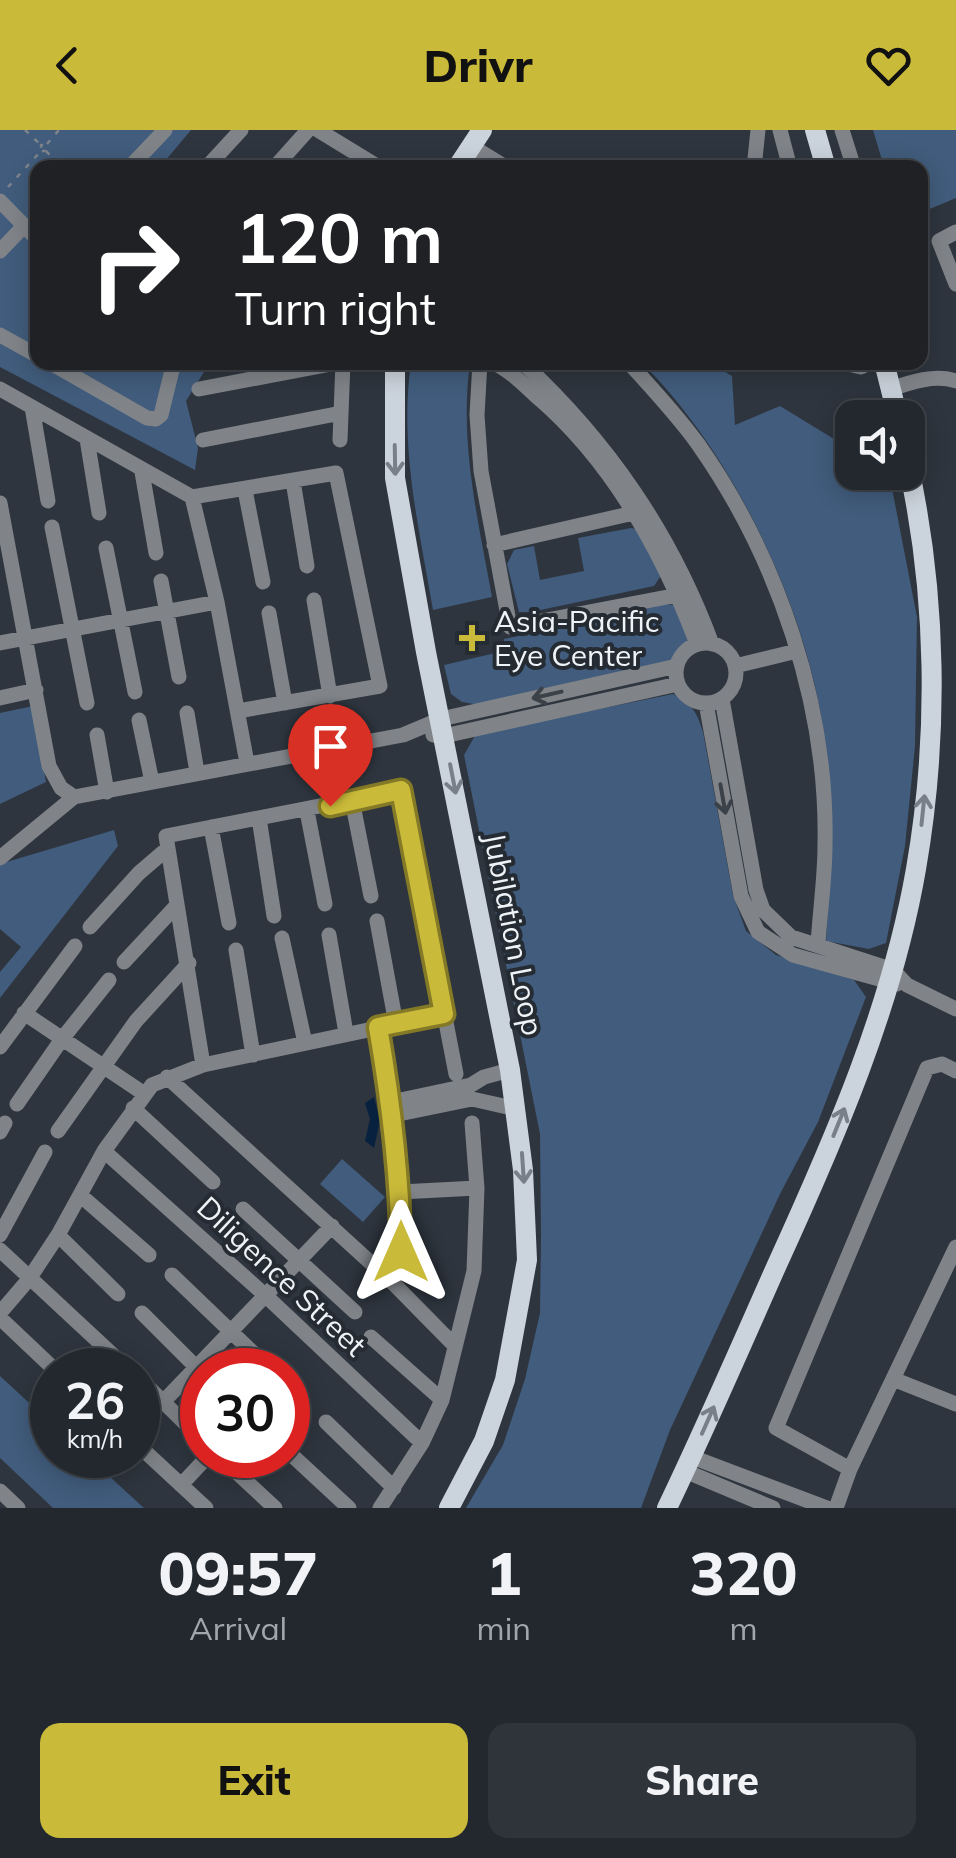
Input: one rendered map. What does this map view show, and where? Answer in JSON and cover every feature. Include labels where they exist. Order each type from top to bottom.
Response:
[{"type":"main road","points":[[815,130],[824,160]]},
{"type":"main road","points":[[462,160],[477,138]]},
{"type":"main road","name":"Jubilation Loop","points":[[394,370],[395,478],[517,1109],[527,1260],[505,1380],[484,1441],[448,1508]]},
{"type":"main road","points":[[886,370],[893,400]]},
{"type":"main road","points":[[667,1508],[820,1171],[896,979],[916,869],[930,724],[930,622],[912,490]]},
{"type":"street","points":[[138,130],[152,144]]},
{"type":"street","points":[[137,160],[164,130]]},
{"type":"street","points":[[213,160],[240,130]]},
{"type":"street","points":[[281,160],[308,130]]},
{"type":"street","points":[[318,130],[368,160]]},
{"type":"street","points":[[755,160],[758,130]]},
{"type":"street","points":[[780,130],[788,160]]},
{"type":"street","points":[[842,130],[851,160]]},
{"type":"street","points":[[477,138],[499,160]]},
{"type":"street","points":[[349,160],[355,152]]},
{"type":"street","points":[[0,198],[30,232]]},
{"type":"street","points":[[0,251],[24,226]]},
{"type":"street","points":[[956,232],[938,240],[956,284]]},
{"type":"street","points":[[0,335],[30,352]]},
{"type":"street","points":[[63,370],[147,418],[156,419],[172,370]]},
{"type":"street","points":[[199,389],[300,370]]},
{"type":"street","points":[[340,440],[342,370]]},
{"type":"street","points":[[480,370],[480,471],[510,627],[678,595]]},
{"type":"street","points":[[505,370],[558,414],[640,511],[704,644]]},
{"type":"street","points":[[530,370],[601,443],[692,590],[704,644]]},
{"type":"street","points":[[635,370],[697,443],[747,524],[797,651],[820,750],[825,844],[818,944]]},
{"type":"street","points":[[890,389],[915,380],[956,381]]},
{"type":"street","points":[[0,389],[192,497],[336,473],[380,686],[238,711]]},
{"type":"street","points":[[32,407],[48,501]]},
{"type":"street","points":[[203,440],[342,413]]},
{"type":"street","points":[[87,439],[99,513]]},
{"type":"street","points":[[142,472],[156,553]]},
{"type":"street","points":[[292,481],[307,566]]},
{"type":"street","points":[[245,490],[263,582]]},
{"type":"street","points":[[192,497],[248,763]]},
{"type":"street","points":[[0,503],[7,570],[27,638],[49,766],[62,788],[74,797]]},
{"type":"street","points":[[494,545],[640,511]]},
{"type":"street","points":[[52,527],[88,703]]},
{"type":"street","points":[[106,548],[135,692]]},
{"type":"street","points":[[161,582],[179,677]]},
{"type":"street","points":[[314,600],[330,696]]},
{"type":"street","points":[[0,644],[216,602]]},
{"type":"street","points":[[269,614],[284,703]]},
{"type":"street","points":[[443,728],[676,666],[688,649],[704,644],[727,652],[735,666],[734,684],[714,701],[689,698],[678,684],[676,666]]},
{"type":"street","points":[[735,666],[797,651]]},
{"type":"street","points":[[0,858],[74,797],[678,684]]},
{"type":"street","points":[[0,698],[36,690]]},
{"type":"street","points":[[714,701],[741,896],[758,932],[793,956],[896,979]]},
{"type":"street","points":[[714,701],[763,910],[791,937],[818,944],[956,1009]]},
{"type":"street","points":[[187,713],[197,772]]},
{"type":"street","points":[[139,720],[152,782]]},
{"type":"street","points":[[96,735],[107,792]]},
{"type":"street","points":[[203,1065],[166,836],[401,790],[456,1074]]},
{"type":"street","points":[[352,800],[371,896]]},
{"type":"street","points":[[307,811],[324,904]]},
{"type":"street","points":[[259,818],[274,916]]},
{"type":"street","points":[[211,827],[229,923]]},
{"type":"street","points":[[90,928],[139,873],[167,850]]},
{"type":"street","points":[[124,962],[178,906]]},
{"type":"street","points":[[377,921],[396,1024]]},
{"type":"street","points":[[329,935],[346,1033]]},
{"type":"street","points":[[282,938],[305,1043]]},
{"type":"street","points":[[0,1047],[75,946]]},
{"type":"street","points":[[236,950],[254,1054]]},
{"type":"street","points":[[58,1131],[136,1022],[189,963]]},
{"type":"street","points":[[18,1104],[62,1039],[110,980]]},
{"type":"street","points":[[24,1014],[144,1093]]},
{"type":"street","points":[[34,1348],[0,1315],[58,1235],[104,1151],[144,1093],[167,1077],[203,1065],[444,1014]]},
{"type":"street","points":[[378,1027],[392,1108],[400,1192],[401,1252],[394,1284]]},
{"type":"street","points":[[850,1468],[776,1428],[927,1068],[942,1064],[956,1071]]},
{"type":"street","points":[[472,1092],[484,1077],[510,1070]]},
{"type":"street","points":[[167,1077],[332,1226],[455,1346]]},
{"type":"street","points":[[392,1108],[472,1092],[517,1109]]},
{"type":"street","points":[[133,1108],[213,1182]]},
{"type":"street","points":[[380,1508],[422,1443],[442,1400],[474,1271],[477,1188],[472,1122]]},
{"type":"street","name":"Diligence Street","points":[[104,1151],[422,1443]]},
{"type":"street","points":[[0,1235],[46,1152]]},
{"type":"street","points":[[400,1192],[477,1188]]},
{"type":"street","points":[[80,1195],[149,1255]]},
{"type":"street","points":[[243,1209],[355,1312]]},
{"type":"street","points":[[216,1348],[332,1226]]},
{"type":"street","points":[[58,1235],[118,1294]]},
{"type":"street","points":[[836,1508],[850,1468],[956,1248]]},
{"type":"street","points":[[0,1250],[106,1348]]},
{"type":"street","points":[[172,1276],[247,1348]]},
{"type":"street","points":[[142,1313],[180,1351]]},
{"type":"street","points":[[371,1337],[442,1400]]},
{"type":"street","points":[[893,1379],[956,1404]]},
{"type":"street","points":[[164,1401],[180,1387]]},
{"type":"street","points":[[160,1397],[180,1417]]},
{"type":"street","points":[[326,1422],[394,1488]]},
{"type":"street","points":[[688,1464],[737,1483],[827,1508]]},
{"type":"street","points":[[160,1466],[206,1508]]},
{"type":"street","points":[[310,1472],[349,1508]]},
{"type":"street","points":[[181,1486],[188,1478]]},
{"type":"street","points":[[243,1478],[275,1508]]},
{"type":"street","points":[[737,1483],[773,1508]]},
{"type":"street","points":[[0,1491],[18,1508]]},
{"type":"path","points":[[25,130],[55,160]]},
{"type":"path","points":[[33,160],[59,130]]},
{"type":"path","points":[[0,198],[30,164]]},
{"type":"shaded area","points":[[0,130],[191,130],[166,160],[30,160],[30,370],[203,370],[186,401],[198,448],[195,470],[0,367]]},
{"type":"shaded area","points":[[873,130],[956,130],[956,198],[928,210],[928,160],[882,160]]},
{"type":"shaded area","points":[[410,370],[469,370],[468,451],[492,597],[433,610],[409,456]]},
{"type":"shaded area","points":[[648,370],[722,370],[732,376],[735,425],[780,406],[835,440],[835,490],[892,490],[917,617],[915,746],[905,846],[886,943],[869,949],[826,941],[828,774],[818,699],[805,647],[764,542],[708,444]]},
{"type":"shaded area","points":[[631,528],[640,530],[662,574],[654,586],[519,612],[507,564],[514,550],[534,546],[540,580],[584,571],[578,538]]},
{"type":"shaded area","points":[[675,605],[688,641],[673,664],[479,705],[462,702],[451,694],[444,665],[504,651],[504,639]]},
{"type":"shaded area","points":[[673,694],[693,709],[703,732],[733,895],[746,931],[776,955],[854,980],[866,997],[818,1122],[781,1192],[670,1430],[641,1508],[466,1508],[503,1445],[525,1379],[540,1313],[541,1236],[540,1134],[464,755],[476,734]]},
{"type":"shaded area","points":[[33,706],[46,782],[0,804],[0,713]]},
{"type":"shaded area","points":[[114,830],[118,846],[0,998],[0,972],[21,947],[0,929],[0,864]]},
{"type":"shaded area","points":[[374,1097],[380,1121],[374,1148],[365,1141],[370,1119],[365,1103]]},
{"type":"shaded area","points":[[342,1159],[385,1197],[363,1222],[320,1184]]},
{"type":"shaded area","points":[[0,1376],[30,1404],[30,1478],[111,1478],[144,1508],[53,1508],[0,1458]]},
{"type":"place","name":"Asia-Pacific Eye Center","points":[[472,638]]},
{"type":"route","points":[[330,806],[401,790],[444,1014],[378,1027],[394,1114],[401,1252]]}]
